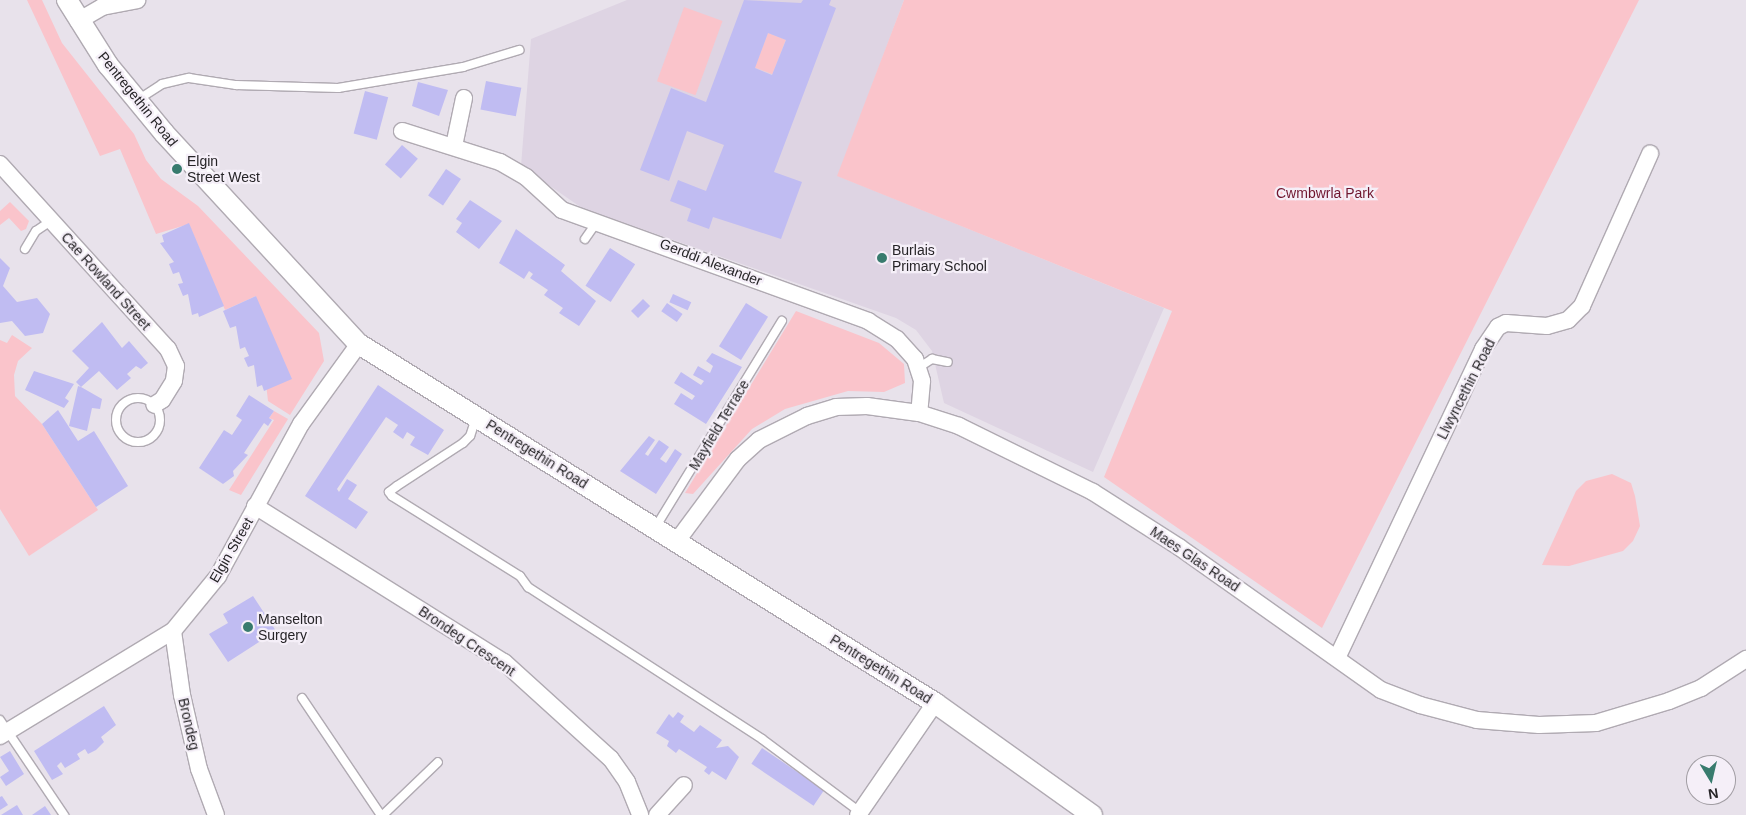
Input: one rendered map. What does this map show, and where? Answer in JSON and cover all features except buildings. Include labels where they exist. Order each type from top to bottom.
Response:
[{"type":"street","name":"Pentregethin Road","points":[[67,0],[78,22],[137,100],[359,344],[935,703],[1092,815]]},
{"type":"street","points":[[78,22],[102,8],[137,0]]},
{"type":"street","points":[[454,146],[464,98]]},
{"type":"street","name":"Gerddi Alexander","points":[[402,131],[500,162],[526,177],[562,210],[868,321],[897,339],[915,358],[923,401],[919,414]]},
{"type":"street","name":"Llwyncethin Road","points":[[1337,658],[1483,349],[1498,327],[1506,323],[1547,326],[1568,320],[1582,306],[1650,154]]},
{"type":"street","name":"Cae Rowland Street","points":[[0,164],[172,355],[176,366],[173,386],[154,405]]},
{"type":"street","name":"Elgin Street","points":[[2,729],[173,631],[218,576],[300,424],[359,344]]},
{"type":"street","name":"Maes Glas Road","points":[[677,542],[738,459],[783,426],[836,407],[867,406],[919,414],[959,426],[1093,492],[1179,547],[1381,690],[1420,705],[1477,720],[1539,725],[1596,722],[1645,710],[1701,688],[1746,659]]},
{"type":"street","name":"Brondeg Crescent","points":[[256,506],[504,662],[611,759],[627,782],[640,815]]},
{"type":"street","name":"Brondeg","points":[[173,631],[182,696],[199,769],[216,815]]},
{"type":"street","points":[[859,814],[935,703]]},
{"type":"street","points":[[656,815],[684,785]]},
{"type":"lane","points":[[137,100],[162,84],[189,78],[338,88],[463,67],[519,50]]},
{"type":"lane","points":[[25,249],[36,231],[51,221]]},
{"type":"lane","points":[[585,239],[597,222]]},
{"type":"lane","name":"Mayfield Terrace","points":[[655,528],[782,321]]},
{"type":"lane","points":[[918,368],[932,359],[948,362]]},
{"type":"lane","points":[[142,399],[154,405],[160,420],[155,435],[144,442],[133,442],[122,435],[116,419],[125,403],[142,399]]},
{"type":"lane","points":[[477,416],[470,436],[463,444],[397,486],[389,492],[392,496],[520,576],[528,587],[762,739],[859,814]]},
{"type":"lane","points":[[302,698],[382,815],[438,762]]},
{"type":"lane","points":[[2,729],[64,815]]},
{"type":"shaded area","name":"Burlais Primary School","points":[[627,0],[904,0],[838,176],[1164,308],[1093,472],[944,403],[932,351],[916,330],[896,318],[582,208],[521,166],[531,39]]},
{"type":"green space","points":[[27,0],[42,0],[62,43],[134,134],[146,160],[161,179],[198,206],[319,333],[324,361],[290,415],[268,401],[256,296],[225,310],[189,224],[156,234],[120,149],[100,156]]},
{"type":"green space","name":"Cwmbwrla Park","points":[[904,0],[1639,0],[1322,628],[1104,477],[1172,311],[837,176]]},
{"type":"green space","points":[[684,7],[723,21],[696,95],[657,81]]},
{"type":"green space","points":[[768,33],[786,40],[772,74],[755,68]]},
{"type":"green space","points":[[10,202],[29,221],[26,229],[21,231],[9,218],[0,225],[0,211]]},
{"type":"green space","points":[[796,311],[879,343],[904,364],[905,383],[884,392],[848,391],[785,409],[752,429],[693,494],[685,493]]},
{"type":"green space","points":[[12,335],[32,348],[18,361],[14,375],[15,396],[42,424],[98,510],[29,556],[0,509],[0,340],[7,343]]},
{"type":"green space","points":[[274,411],[288,419],[241,495],[229,490],[274,420],[269,418]]},
{"type":"green space","points":[[1612,474],[1631,483],[1640,526],[1633,541],[1623,551],[1569,566],[1542,565],[1576,491],[1586,481]]},
{"type":"place","name":"Elgin Street West","points":[[177,169]]},
{"type":"place","name":"Burlais Primary School","points":[[882,258]]},
{"type":"place","name":"Manselton Surgery","points":[[248,627]]}]
